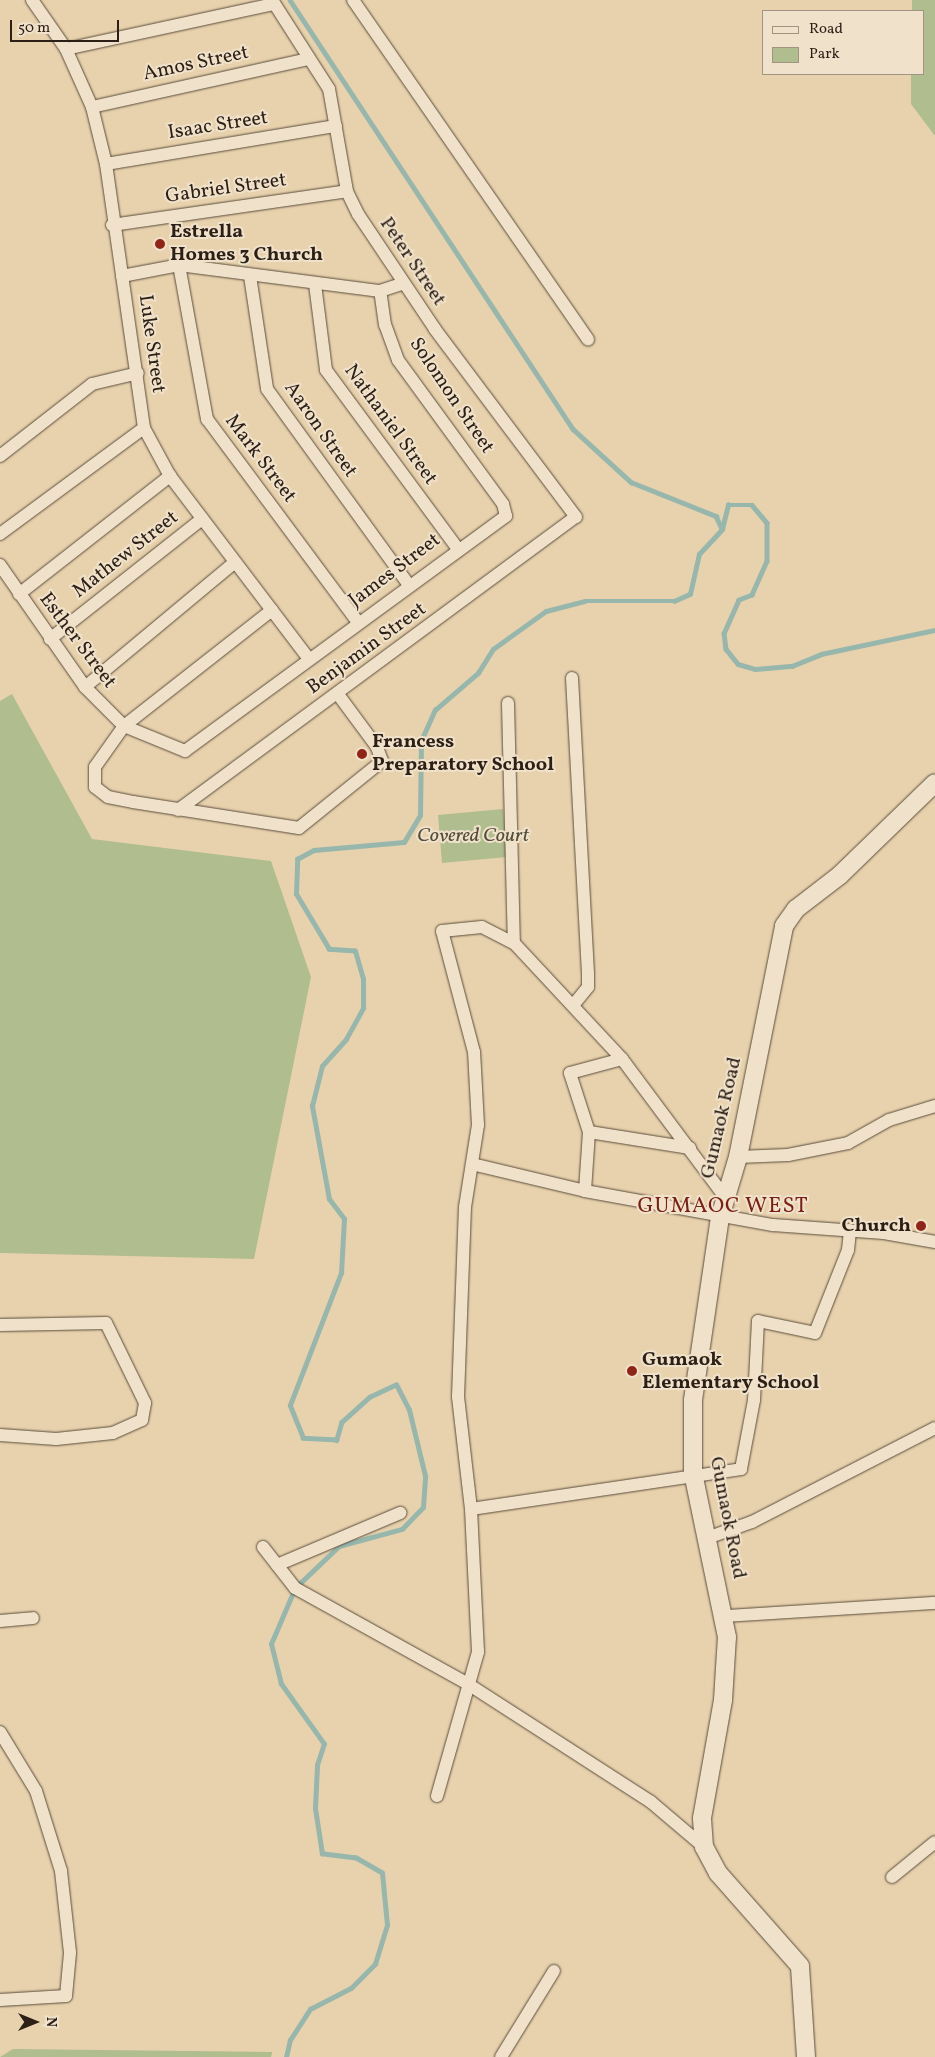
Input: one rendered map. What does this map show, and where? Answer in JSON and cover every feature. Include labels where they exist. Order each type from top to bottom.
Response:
[{"type":"street","name":"Luke Street","points":[[32,0],[66,49],[92,106],[106,164],[112,225],[138,373],[144,428],[170,476],[234,563],[309,659]]},
{"type":"street","points":[[353,0],[588,340]]},
{"type":"street","points":[[66,49],[273,2]]},
{"type":"street","name":"Peter Street","points":[[273,2],[329,89],[347,191],[404,282],[576,518]]},
{"type":"street","name":"Amos Street","points":[[92,106],[308,59]]},
{"type":"street","name":"Isaac Street","points":[[106,164],[336,126]]},
{"type":"street","name":"Gabriel Street","points":[[112,225],[347,191]]},
{"type":"street","points":[[122,276],[179,266],[380,291],[404,282]]},
{"type":"street","name":"Mark Street","points":[[179,266],[207,419],[358,622]]},
{"type":"street","name":"Aaron Street","points":[[250,276],[267,389],[409,585]]},
{"type":"street","name":"Nathaniel Street","points":[[315,284],[326,370],[457,548]]},
{"type":"street","name":"Solomon Street","points":[[380,291],[384,325],[398,360],[504,504],[506,516]]},
{"type":"street","points":[[0,456],[92,384],[138,373]]},
{"type":"street","points":[[0,534],[144,428]]},
{"type":"street","points":[[19,594],[170,476]]},
{"type":"street","name":"James Street","points":[[309,659],[457,548],[506,516]]},
{"type":"street","name":"Benjamin Street","points":[[178,810],[576,518]]},
{"type":"street","name":"Mathew Street","points":[[50,640],[202,519]]},
{"type":"street","points":[[85,687],[234,563]]},
{"type":"street","name":"Esther Street","points":[[0,565],[50,640],[85,687],[124,726],[185,751],[309,659]]},
{"type":"street","points":[[272,610],[124,726],[95,767],[95,787],[108,797],[178,810],[299,828],[382,761],[377,746],[338,693]]},
{"type":"street","points":[[572,678],[588,974],[588,987],[574,1004]]},
{"type":"street","points":[[508,703],[514,943]]},
{"type":"street","name":"Gumaok Road","points":[[806,2057],[800,1966],[718,1872],[704,1847],[702,1818],[723,1700],[726,1616],[693,1473],[694,1400],[720,1217],[724,1196],[738,1157],[784,926],[796,910],[840,875],[935,783]]},
{"type":"street","points":[[437,1796],[478,1652],[470,1509],[458,1397],[459,1292],[472,1164],[478,1125],[474,1052],[442,932],[482,927],[514,943],[574,1004],[622,1059],[724,1196]]},
{"type":"street","points":[[585,1191],[589,1132],[570,1073],[622,1059]]},
{"type":"street","points":[[738,1157],[788,1155],[848,1143],[889,1120],[935,1106]]},
{"type":"street","points":[[589,1132],[690,1148]]},
{"type":"street","points":[[472,1164],[585,1191],[720,1217],[850,1230],[935,1242]]},
{"type":"street","points":[[470,1509],[693,1473],[741,1469],[754,1400],[758,1321],[815,1334],[848,1250],[850,1230]]},
{"type":"street","points":[[0,1325],[106,1323],[145,1403],[142,1420],[113,1433],[56,1439],[0,1435]]},
{"type":"street","points":[[707,1538],[752,1522],[935,1428]]},
{"type":"street","points":[[277,1565],[400,1514]]},
{"type":"street","points":[[263,1547],[295,1588],[468,1684],[651,1802],[704,1847]]},
{"type":"street","points":[[726,1616],[935,1603]]},
{"type":"street","points":[[0,1620],[33,1618]]},
{"type":"street","points":[[0,1732],[36,1791],[61,1871],[70,1953],[66,1996],[0,2000]]},
{"type":"street","points":[[892,1877],[935,1842]]},
{"type":"street","points":[[501,2057],[554,1971]]},
{"type":"green space","points":[[912,0],[935,0],[935,136],[911,104],[911,75],[925,75],[925,10],[912,10]]},
{"type":"green space","points":[[12,694],[92,839],[271,861],[311,977],[254,1259],[0,1253],[0,701]]},
{"type":"green space","name":"Covered Court","points":[[503,809],[507,857],[442,863],[438,815]]},
{"type":"green space","points":[[13,2049],[272,2053],[271,2057],[0,2057]]},
{"type":"waterway","points":[[290,0],[573,429],[631,482],[716,516],[722,529]]},
{"type":"waterway","points":[[286,2057],[290,2040],[310,2009],[351,1988],[375,1964],[387,1925],[382,1873],[356,1858],[322,1854],[315,1808],[317,1765],[324,1744],[281,1684],[271,1644],[295,1588],[339,1546],[402,1529],[423,1507],[425,1476],[409,1410],[396,1385],[370,1397],[342,1422],[337,1440],[303,1438],[290,1405],[341,1273],[344,1219],[329,1199],[312,1106],[322,1066],[346,1039],[363,1008],[363,979],[355,951],[329,949],[296,894],[297,859],[314,850],[404,842],[420,815],[421,741],[435,710],[478,673],[493,649],[546,611],[585,601],[674,601],[690,594],[699,554],[722,529],[728,505],[752,505],[767,523],[767,561],[752,595],[739,600],[724,633],[726,649],[738,664],[755,669],[792,666],[821,654],[935,630]]},
{"type":"place","name":"Estrella Homes 3 Church","points":[[160,244]]},
{"type":"place","name":"Francess Preparatory School","points":[[362,754]]},
{"type":"place","name":"Church","points":[[921,1226]]},
{"type":"place","name":"Gumaok Elementary School","points":[[632,1371]]},
{"type":"district","name":"GUMAOC WEST","points":[[723,1207]]}]
